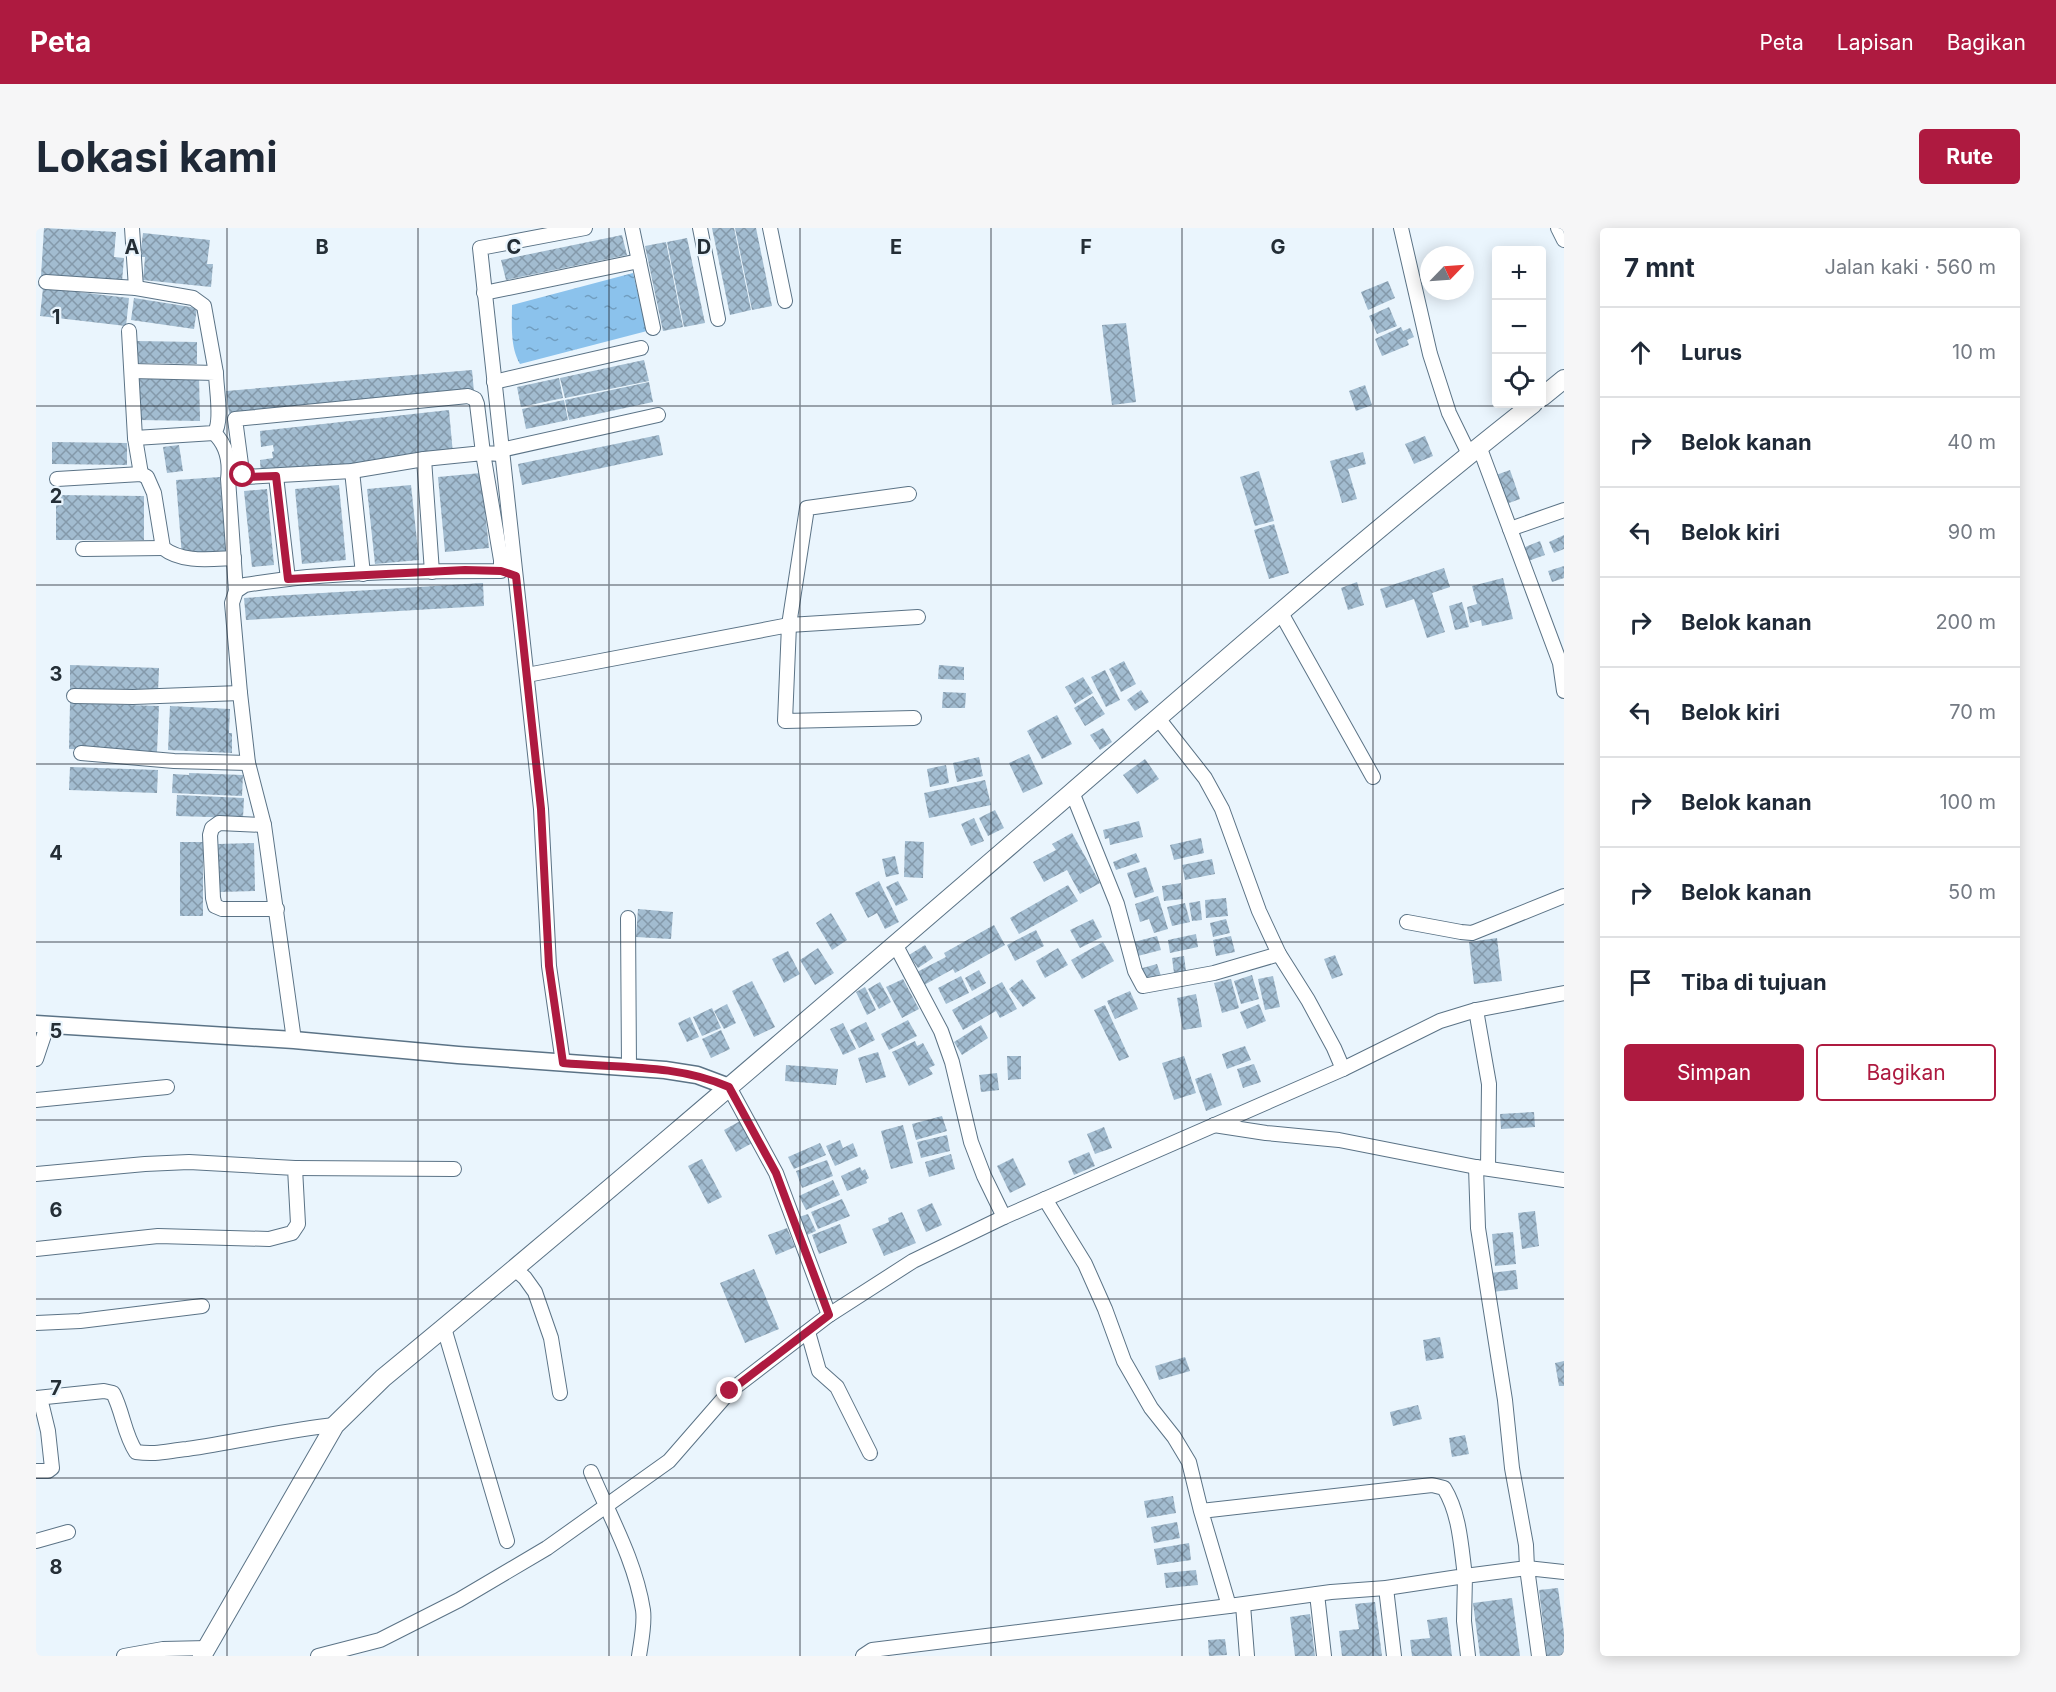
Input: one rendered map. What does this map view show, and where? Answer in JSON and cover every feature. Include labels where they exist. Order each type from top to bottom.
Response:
[{"type":"main road","points":[[1546,394],[1564,379]]},
{"type":"main road","points":[[204,1652],[335,1425],[383,1378],[729,1087],[1158,717],[1474,450],[1528,408]]},
{"type":"street","points":[[132,228],[136,288]]},
{"type":"street","points":[[563,1063],[549,966],[541,809],[480,248],[585,228]]},
{"type":"street","points":[[632,228],[653,328]]},
{"type":"street","points":[[700,228],[718,319]]},
{"type":"street","points":[[770,228],[785,301]]},
{"type":"street","points":[[1401,228],[1430,354],[1449,413],[1474,450],[1510,529],[1560,663],[1564,691]]},
{"type":"street","points":[[1558,228],[1564,240]]},
{"type":"street","points":[[484,293],[639,261]]},
{"type":"street","points":[[46,282],[136,288],[193,298],[204,306],[216,373],[218,427],[214,433]]},
{"type":"street","points":[[129,331],[135,438],[141,474]]},
{"type":"street","points":[[494,382],[640,348]]},
{"type":"street","points":[[132,371],[216,373]]},
{"type":"street","points":[[218,418],[235,419],[458,396],[475,399],[501,571]]},
{"type":"street","points":[[477,404],[496,400]]},
{"type":"street","points":[[235,419],[242,472],[245,477],[352,471],[424,459],[502,452],[658,415]]},
{"type":"street","points":[[135,438],[214,433],[221,439],[230,467],[228,479],[236,591],[232,603],[240,693],[248,763],[264,825],[294,1040]]},
{"type":"street","points":[[424,459],[432,572]]},
{"type":"street","points":[[352,471],[363,574]]},
{"type":"street","points":[[57,479],[141,474],[147,477],[154,493],[163,548]]},
{"type":"street","points":[[276,476],[288,579]]},
{"type":"street","points":[[909,494],[807,508],[789,625],[784,721],[914,718]]},
{"type":"street","points":[[1510,529],[1564,510]]},
{"type":"street","points":[[84,549],[163,548],[173,556],[202,559],[234,558]]},
{"type":"street","points":[[236,591],[245,585],[288,579],[363,574],[501,571],[516,576]]},
{"type":"street","points":[[1281,613],[1373,777]]},
{"type":"street","points":[[527,675],[789,625],[918,617]]},
{"type":"street","points":[[74,696],[133,697],[240,693]]},
{"type":"street","points":[[1158,717],[1205,778],[1221,809],[1259,910],[1279,954],[1308,1000],[1343,1069]]},
{"type":"street","points":[[81,753],[174,761],[248,763]]},
{"type":"street","points":[[1072,792],[1117,904],[1135,970],[1143,986],[1214,973],[1279,954]]},
{"type":"street","points":[[264,825],[219,823],[212,828],[210,835],[214,906],[222,909],[277,909]]},
{"type":"street","points":[[1407,922],[1472,933],[1564,896]]},
{"type":"street","points":[[628,918],[629,1068]]},
{"type":"street","points":[[895,944],[941,1031],[952,1062],[971,1142],[1004,1217]]},
{"type":"street","points":[[318,1656],[380,1640],[459,1600],[547,1548],[669,1461],[730,1391],[829,1315],[913,1261],[1004,1217],[1343,1069],[1440,1021],[1476,1011],[1564,993]]},
{"type":"street","points":[[1476,1011],[1489,1084],[1478,1228],[1505,1400],[1512,1468],[1526,1545],[1539,1656]]},
{"type":"street","points":[[36,1059],[42,1025],[294,1040],[665,1070],[697,1075],[729,1087],[776,1173],[829,1315]]},
{"type":"street","points":[[36,1100],[167,1087]]},
{"type":"street","points":[[1213,1125],[1339,1140],[1564,1180]]},
{"type":"street","points":[[36,1174],[189,1162],[296,1168],[454,1169]]},
{"type":"street","points":[[36,1249],[158,1236],[269,1239],[286,1236],[292,1233],[298,1224],[296,1168]]},
{"type":"street","points":[[1045,1199],[1085,1264],[1124,1360],[1151,1408],[1174,1437],[1189,1462],[1201,1511],[1236,1605],[1247,1656]]},
{"type":"street","points":[[514,1268],[535,1292],[551,1338],[560,1393]]},
{"type":"street","points":[[36,1323],[80,1321],[202,1306]]},
{"type":"street","points":[[444,1328],[507,1541]]},
{"type":"street","points":[[808,1332],[819,1371],[837,1387],[870,1453]]},
{"type":"street","points":[[36,1471],[48,1471],[52,1468],[48,1431],[38,1398],[104,1391],[113,1393],[121,1409],[130,1443],[136,1452],[154,1455],[226,1444],[288,1430],[335,1425]]},
{"type":"street","points":[[591,1472],[621,1535],[634,1575],[643,1612],[639,1656]]},
{"type":"street","points":[[1201,1511],[1432,1485],[1444,1488],[1456,1514],[1465,1576],[1464,1621],[1468,1656]]},
{"type":"street","points":[[36,1541],[68,1532]]},
{"type":"street","points":[[863,1656],[872,1650],[1317,1594],[1386,1588],[1527,1568],[1564,1572]]},
{"type":"street","points":[[1386,1588],[1394,1656]]},
{"type":"street","points":[[1317,1594],[1324,1656]]},
{"type":"street","points":[[124,1656],[163,1650],[204,1652]]},
{"type":"water","points":[[633,273],[647,331],[520,364],[513,343],[512,305]]},
{"type":"building","points":[[44,228],[116,232],[114,257],[124,258],[122,282],[41,276]]},
{"type":"building","points":[[712,228],[734,228],[751,310],[730,315]]},
{"type":"building","points":[[735,228],[756,228],[772,306],[752,310]]},
{"type":"building","points":[[143,233],[210,240],[207,264],[213,264],[211,287],[143,280],[145,257],[140,257]]},
{"type":"building","points":[[622,235],[627,255],[506,280],[501,260]]},
{"type":"building","points":[[687,238],[705,323],[684,327],[667,242]]},
{"type":"building","points":[[666,242],[683,327],[663,331],[645,246]]},
{"type":"building","points":[[1388,281],[1395,298],[1368,310],[1361,292]]},
{"type":"building","points":[[43,288],[129,298],[126,326],[40,316]]},
{"type":"building","points":[[134,298],[197,308],[194,329],[131,320]]},
{"type":"building","points":[[1389,307],[1397,326],[1377,334],[1369,316]]},
{"type":"building","points":[[1126,323],[1136,402],[1112,405],[1102,325]]},
{"type":"building","points":[[1401,327],[1403,331],[1410,328],[1414,337],[1407,340],[1409,345],[1382,356],[1375,339]]},
{"type":"building","points":[[136,341],[197,342],[197,364],[136,363]]},
{"type":"building","points":[[644,360],[649,381],[565,398],[560,378]]},
{"type":"building","points":[[472,370],[474,392],[229,413],[226,391]]},
{"type":"building","points":[[138,376],[199,376],[200,421],[138,420]]},
{"type":"building","points":[[559,378],[563,398],[521,407],[517,387]]},
{"type":"building","points":[[649,382],[653,402],[569,420],[565,400]]},
{"type":"building","points":[[1365,385],[1372,405],[1356,411],[1349,391]]},
{"type":"building","points":[[564,400],[568,420],[526,429],[522,409]]},
{"type":"building","points":[[449,410],[453,454],[261,475],[260,460],[273,458],[272,452],[274,451],[273,445],[261,447],[260,431]]},
{"type":"building","points":[[659,435],[663,455],[522,485],[518,464]]},
{"type":"building","points":[[1425,436],[1433,456],[1414,464],[1405,444]]},
{"type":"building","points":[[52,442],[127,443],[127,465],[52,464]]},
{"type":"building","points":[[179,445],[183,471],[167,473],[163,447]]},
{"type":"building","points":[[1363,452],[1366,464],[1348,469],[1357,499],[1342,503],[1330,461]]},
{"type":"building","points":[[1510,470],[1520,499],[1506,504],[1496,475]]},
{"type":"building","points":[[1259,471],[1274,521],[1255,526],[1240,477]]},
{"type":"building","points":[[481,473],[489,548],[445,552],[438,477]]},
{"type":"building","points":[[220,477],[226,553],[182,556],[176,480]]},
{"type":"building","points":[[339,485],[346,560],[302,564],[295,489]]},
{"type":"building","points":[[411,485],[419,560],[375,564],[367,489]]},
{"type":"building","points":[[267,489],[274,565],[252,567],[244,491]]},
{"type":"building","points":[[56,495],[144,496],[144,540],[56,540]]},
{"type":"building","points":[[1274,524],[1289,573],[1269,579],[1254,530]]},
{"type":"building","points":[[1564,535],[1564,549],[1554,553],[1549,542]]},
{"type":"building","points":[[1540,541],[1545,555],[1528,561],[1523,548]]},
{"type":"building","points":[[1564,566],[1564,578],[1552,582],[1548,571]]},
{"type":"building","points":[[1444,568],[1450,587],[1432,593],[1445,632],[1427,638],[1414,599],[1386,608],[1380,589]]},
{"type":"building","points":[[1503,578],[1513,619],[1482,626],[1481,620],[1470,623],[1467,607],[1477,604],[1472,586]]},
{"type":"building","points":[[1357,582],[1364,605],[1348,610],[1341,588]]},
{"type":"building","points":[[483,583],[484,606],[246,620],[244,598]]},
{"type":"building","points":[[1462,602],[1469,627],[1455,630],[1449,606]]},
{"type":"building","points":[[1124,661],[1136,684],[1121,692],[1109,669]]},
{"type":"building","points":[[70,665],[159,668],[158,692],[70,689]]},
{"type":"building","points":[[939,665],[964,667],[964,680],[938,679]]},
{"type":"building","points":[[1105,670],[1120,700],[1106,707],[1091,677]]},
{"type":"building","points":[[1083,677],[1093,693],[1075,704],[1065,687]]},
{"type":"building","points":[[1141,690],[1149,702],[1135,711],[1127,700]]},
{"type":"building","points":[[943,692],[966,693],[965,708],[942,708]]},
{"type":"building","points":[[1093,696],[1105,714],[1085,726],[1074,708]]},
{"type":"building","points":[[70,703],[159,706],[157,752],[69,749]]},
{"type":"building","points":[[170,706],[230,709],[229,733],[232,733],[232,753],[168,750]]},
{"type":"building","points":[[1057,715],[1072,744],[1042,759],[1027,731]]},
{"type":"building","points":[[1103,728],[1112,742],[1100,750],[1090,735]]},
{"type":"building","points":[[1029,754],[1043,784],[1023,793],[1009,763]]},
{"type":"building","points":[[979,757],[983,776],[957,782],[953,763]]},
{"type":"building","points":[[1145,759],[1159,779],[1137,794],[1123,775]]},
{"type":"building","points":[[946,765],[949,783],[930,787],[927,769]]},
{"type":"building","points":[[70,767],[158,770],[157,793],[69,790]]},
{"type":"building","points":[[189,773],[243,775],[242,796],[172,793],[173,774],[189,775]]},
{"type":"building","points":[[985,780],[991,805],[929,818],[924,793]]},
{"type":"building","points":[[177,795],[244,798],[243,818],[176,816]]},
{"type":"building","points":[[995,810],[1004,828],[988,836],[979,818]]},
{"type":"building","points":[[974,818],[984,841],[971,846],[961,824]]},
{"type":"building","points":[[1139,821],[1143,837],[1110,845],[1109,838],[1105,839],[1103,830]]},
{"type":"building","points":[[1072,833],[1100,883],[1080,894],[1067,870],[1044,882],[1033,862],[1056,850],[1052,844]]},
{"type":"building","points":[[1201,838],[1204,853],[1174,860],[1170,845]]},
{"type":"building","points":[[905,841],[924,842],[923,878],[904,877]]},
{"type":"building","points":[[180,842],[203,842],[203,916],[180,916]]},
{"type":"building","points":[[254,843],[255,891],[220,892],[218,844]]},
{"type":"building","points":[[1136,853],[1140,862],[1116,870],[1113,862]]},
{"type":"building","points":[[895,856],[899,874],[886,877],[882,859]]},
{"type":"building","points":[[1212,859],[1215,874],[1185,880],[1182,865]]},
{"type":"building","points":[[1146,867],[1154,892],[1135,898],[1127,873]]},
{"type":"building","points":[[879,881],[899,922],[885,929],[877,913],[868,918],[855,893]]},
{"type":"building","points":[[898,881],[908,900],[896,906],[886,887]]},
{"type":"building","points":[[1181,883],[1183,899],[1164,901],[1162,886]]},
{"type":"building","points":[[1068,885],[1078,901],[1019,934],[1010,918]]},
{"type":"building","points":[[1158,896],[1168,929],[1154,933],[1149,919],[1140,922],[1135,904]]},
{"type":"building","points":[[1226,898],[1228,916],[1206,918],[1205,900]]},
{"type":"building","points":[[1200,901],[1202,920],[1192,921],[1189,903]]},
{"type":"building","points":[[1185,903],[1190,922],[1172,926],[1167,907]]},
{"type":"building","points":[[638,909],[673,912],[671,939],[636,937]]},
{"type":"building","points":[[831,913],[847,940],[832,950],[816,923]]},
{"type":"building","points":[[1093,919],[1102,937],[1080,948],[1070,930]]},
{"type":"building","points":[[1226,919],[1230,933],[1213,937],[1210,923]]},
{"type":"building","points":[[994,925],[1005,945],[955,973],[953,969],[924,985],[917,972],[946,957],[944,953]]},
{"type":"building","points":[[1036,930],[1044,946],[1015,961],[1007,945]]},
{"type":"building","points":[[1196,934],[1198,947],[1170,953],[1168,940]]},
{"type":"building","points":[[1157,936],[1161,950],[1134,957],[1130,943]]},
{"type":"building","points":[[1231,936],[1235,952],[1216,956],[1213,940]]},
{"type":"building","points":[[1497,938],[1502,981],[1474,984],[1469,942]]},
{"type":"building","points":[[1103,942],[1114,961],[1082,979],[1071,960]]},
{"type":"building","points":[[925,945],[933,958],[918,968],[909,955]]},
{"type":"building","points":[[818,948],[834,973],[815,985],[800,960]]},
{"type":"building","points":[[1058,948],[1068,965],[1045,978],[1036,961]]},
{"type":"building","points":[[788,951],[800,974],[784,983],[772,959]]},
{"type":"building","points":[[1335,955],[1343,975],[1332,979],[1324,959]]},
{"type":"building","points":[[1184,956],[1186,971],[1174,973],[1172,958]]},
{"type":"building","points":[[1157,964],[1162,979],[1144,985],[1139,969]]},
{"type":"building","points":[[979,970],[986,983],[972,991],[965,978]]},
{"type":"building","points":[[1252,975],[1259,999],[1241,1004],[1234,981]]},
{"type":"building","points":[[961,976],[969,993],[946,1004],[938,988]]},
{"type":"building","points":[[1273,976],[1280,1007],[1265,1010],[1258,979]]},
{"type":"building","points":[[903,979],[919,1009],[902,1018],[886,987]]},
{"type":"building","points":[[1022,979],[1036,998],[1023,1007],[1009,989]]},
{"type":"building","points":[[1231,979],[1239,1008],[1222,1013],[1214,983]]},
{"type":"building","points":[[752,981],[775,1027],[754,1037],[732,991]]},
{"type":"building","points":[[880,982],[891,1002],[879,1009],[868,989]]},
{"type":"building","points":[[1002,982],[1017,1009],[1000,1018],[996,1011],[963,1030],[952,1010]]},
{"type":"building","points":[[865,987],[876,1010],[867,1015],[856,992]]},
{"type":"building","points":[[1130,991],[1138,1009],[1115,1019],[1107,1001]]},
{"type":"building","points":[[1196,994],[1202,1027],[1183,1030],[1177,998]]},
{"type":"building","points":[[727,1004],[736,1023],[724,1029],[714,1011]]},
{"type":"building","points":[[1259,1004],[1266,1021],[1247,1029],[1240,1012]]},
{"type":"building","points":[[1105,1005],[1129,1057],[1119,1061],[1094,1010]]},
{"type":"building","points":[[712,1008],[721,1028],[702,1036],[693,1017]]},
{"type":"building","points":[[690,1017],[699,1037],[687,1042],[678,1023]]},
{"type":"building","points":[[908,1020],[917,1036],[889,1050],[881,1034]]},
{"type":"building","points":[[866,1022],[875,1040],[859,1048],[850,1030]]},
{"type":"building","points":[[843,1023],[856,1049],[843,1055],[830,1029]]},
{"type":"building","points":[[981,1025],[988,1038],[962,1055],[954,1042]]},
{"type":"building","points":[[721,1030],[730,1049],[711,1058],[702,1039]]},
{"type":"building","points":[[915,1041],[917,1046],[923,1043],[935,1065],[929,1068],[933,1074],[909,1086],[892,1052]]},
{"type":"building","points":[[1245,1046],[1251,1060],[1227,1069],[1222,1054]]},
{"type":"building","points":[[878,1052],[886,1077],[866,1083],[858,1058]]},
{"type":"building","points":[[1007,1056],[1021,1056],[1021,1079],[1008,1080]]},
{"type":"building","points":[[1184,1056],[1196,1093],[1174,1100],[1162,1063]]},
{"type":"building","points":[[1254,1064],[1261,1082],[1243,1088],[1237,1069]]},
{"type":"building","points":[[786,1065],[838,1069],[836,1085],[785,1081]]},
{"type":"building","points":[[997,1073],[999,1090],[981,1092],[979,1075]]},
{"type":"building","points":[[1211,1073],[1222,1105],[1206,1111],[1195,1079]]},
{"type":"building","points":[[1534,1112],[1535,1127],[1501,1129],[1500,1114]]},
{"type":"building","points":[[942,1116],[947,1131],[916,1140],[912,1124]]},
{"type":"building","points":[[742,1120],[754,1142],[736,1152],[724,1130]]},
{"type":"building","points":[[903,1125],[913,1163],[891,1169],[881,1131]]},
{"type":"building","points":[[1104,1127],[1112,1148],[1095,1154],[1087,1134]]},
{"type":"building","points":[[947,1135],[950,1151],[921,1158],[917,1142]]},
{"type":"building","points":[[840,1140],[843,1148],[853,1143],[858,1156],[835,1166],[826,1146]]},
{"type":"building","points":[[820,1143],[826,1155],[794,1169],[788,1157]]},
{"type":"building","points":[[1089,1152],[1095,1166],[1074,1175],[1068,1161]]},
{"type":"building","points":[[951,1154],[955,1169],[929,1177],[925,1162]]},
{"type":"building","points":[[1013,1158],[1026,1185],[1010,1193],[997,1166]]},
{"type":"building","points":[[702,1159],[722,1197],[708,1204],[688,1166]]},
{"type":"building","points":[[827,1160],[833,1176],[802,1188],[796,1171]]},
{"type":"building","points":[[860,1167],[862,1171],[865,1169],[869,1178],[866,1180],[867,1183],[847,1191],[841,1176]]},
{"type":"building","points":[[833,1180],[840,1195],[806,1210],[799,1196]]},
{"type":"building","points":[[842,1199],[850,1216],[818,1229],[811,1212]]},
{"type":"building","points":[[932,1203],[942,1225],[926,1232],[917,1210]]},
{"type":"building","points":[[1535,1211],[1539,1246],[1522,1249],[1518,1213]]},
{"type":"building","points":[[902,1212],[916,1243],[884,1256],[872,1229],[889,1222],[888,1218]]},
{"type":"building","points":[[808,1214],[816,1231],[807,1235],[799,1217]]},
{"type":"building","points":[[840,1224],[847,1243],[819,1254],[812,1235]]},
{"type":"building","points":[[787,1228],[795,1247],[776,1255],[768,1235]]},
{"type":"building","points":[[1513,1232],[1516,1264],[1495,1266],[1492,1234]]},
{"type":"building","points":[[754,1269],[779,1329],[745,1343],[720,1283]]},
{"type":"building","points":[[1516,1270],[1518,1289],[1492,1292],[1490,1273]]},
{"type":"building","points":[[1440,1337],[1444,1358],[1426,1361],[1423,1340]]},
{"type":"building","points":[[1185,1357],[1190,1371],[1159,1380],[1155,1366]]},
{"type":"building","points":[[1564,1361],[1564,1386],[1559,1386],[1555,1363]]},
{"type":"building","points":[[1418,1405],[1422,1419],[1393,1426],[1390,1412]]},
{"type":"building","points":[[1465,1435],[1469,1454],[1452,1457],[1449,1438]]},
{"type":"building","points":[[1173,1496],[1176,1513],[1147,1518],[1144,1501]]},
{"type":"building","points":[[1177,1522],[1180,1538],[1154,1543],[1151,1527]]},
{"type":"building","points":[[1189,1543],[1191,1560],[1157,1565],[1154,1549]]},
{"type":"building","points":[[1196,1570],[1198,1585],[1166,1588],[1164,1573]]},
{"type":"building","points":[[1558,1588],[1564,1633],[1564,1656],[1547,1656],[1539,1590]]},
{"type":"building","points":[[1512,1598],[1520,1656],[1480,1656],[1473,1603]]},
{"type":"building","points":[[1375,1602],[1382,1656],[1342,1656],[1339,1631],[1359,1629],[1355,1604]]},
{"type":"building","points":[[1310,1614],[1315,1656],[1295,1656],[1290,1617]]},
{"type":"building","points":[[1447,1617],[1452,1656],[1412,1656],[1410,1640],[1430,1638],[1427,1620]]},
{"type":"building","points":[[1225,1639],[1227,1655],[1209,1656],[1208,1640]]},
{"type":"route","points":[[243,475],[245,477],[276,476],[288,579],[465,570],[501,571],[516,576],[541,809],[549,966],[563,1063],[665,1070],[697,1075],[729,1087],[776,1173],[829,1315],[730,1391]]}]
